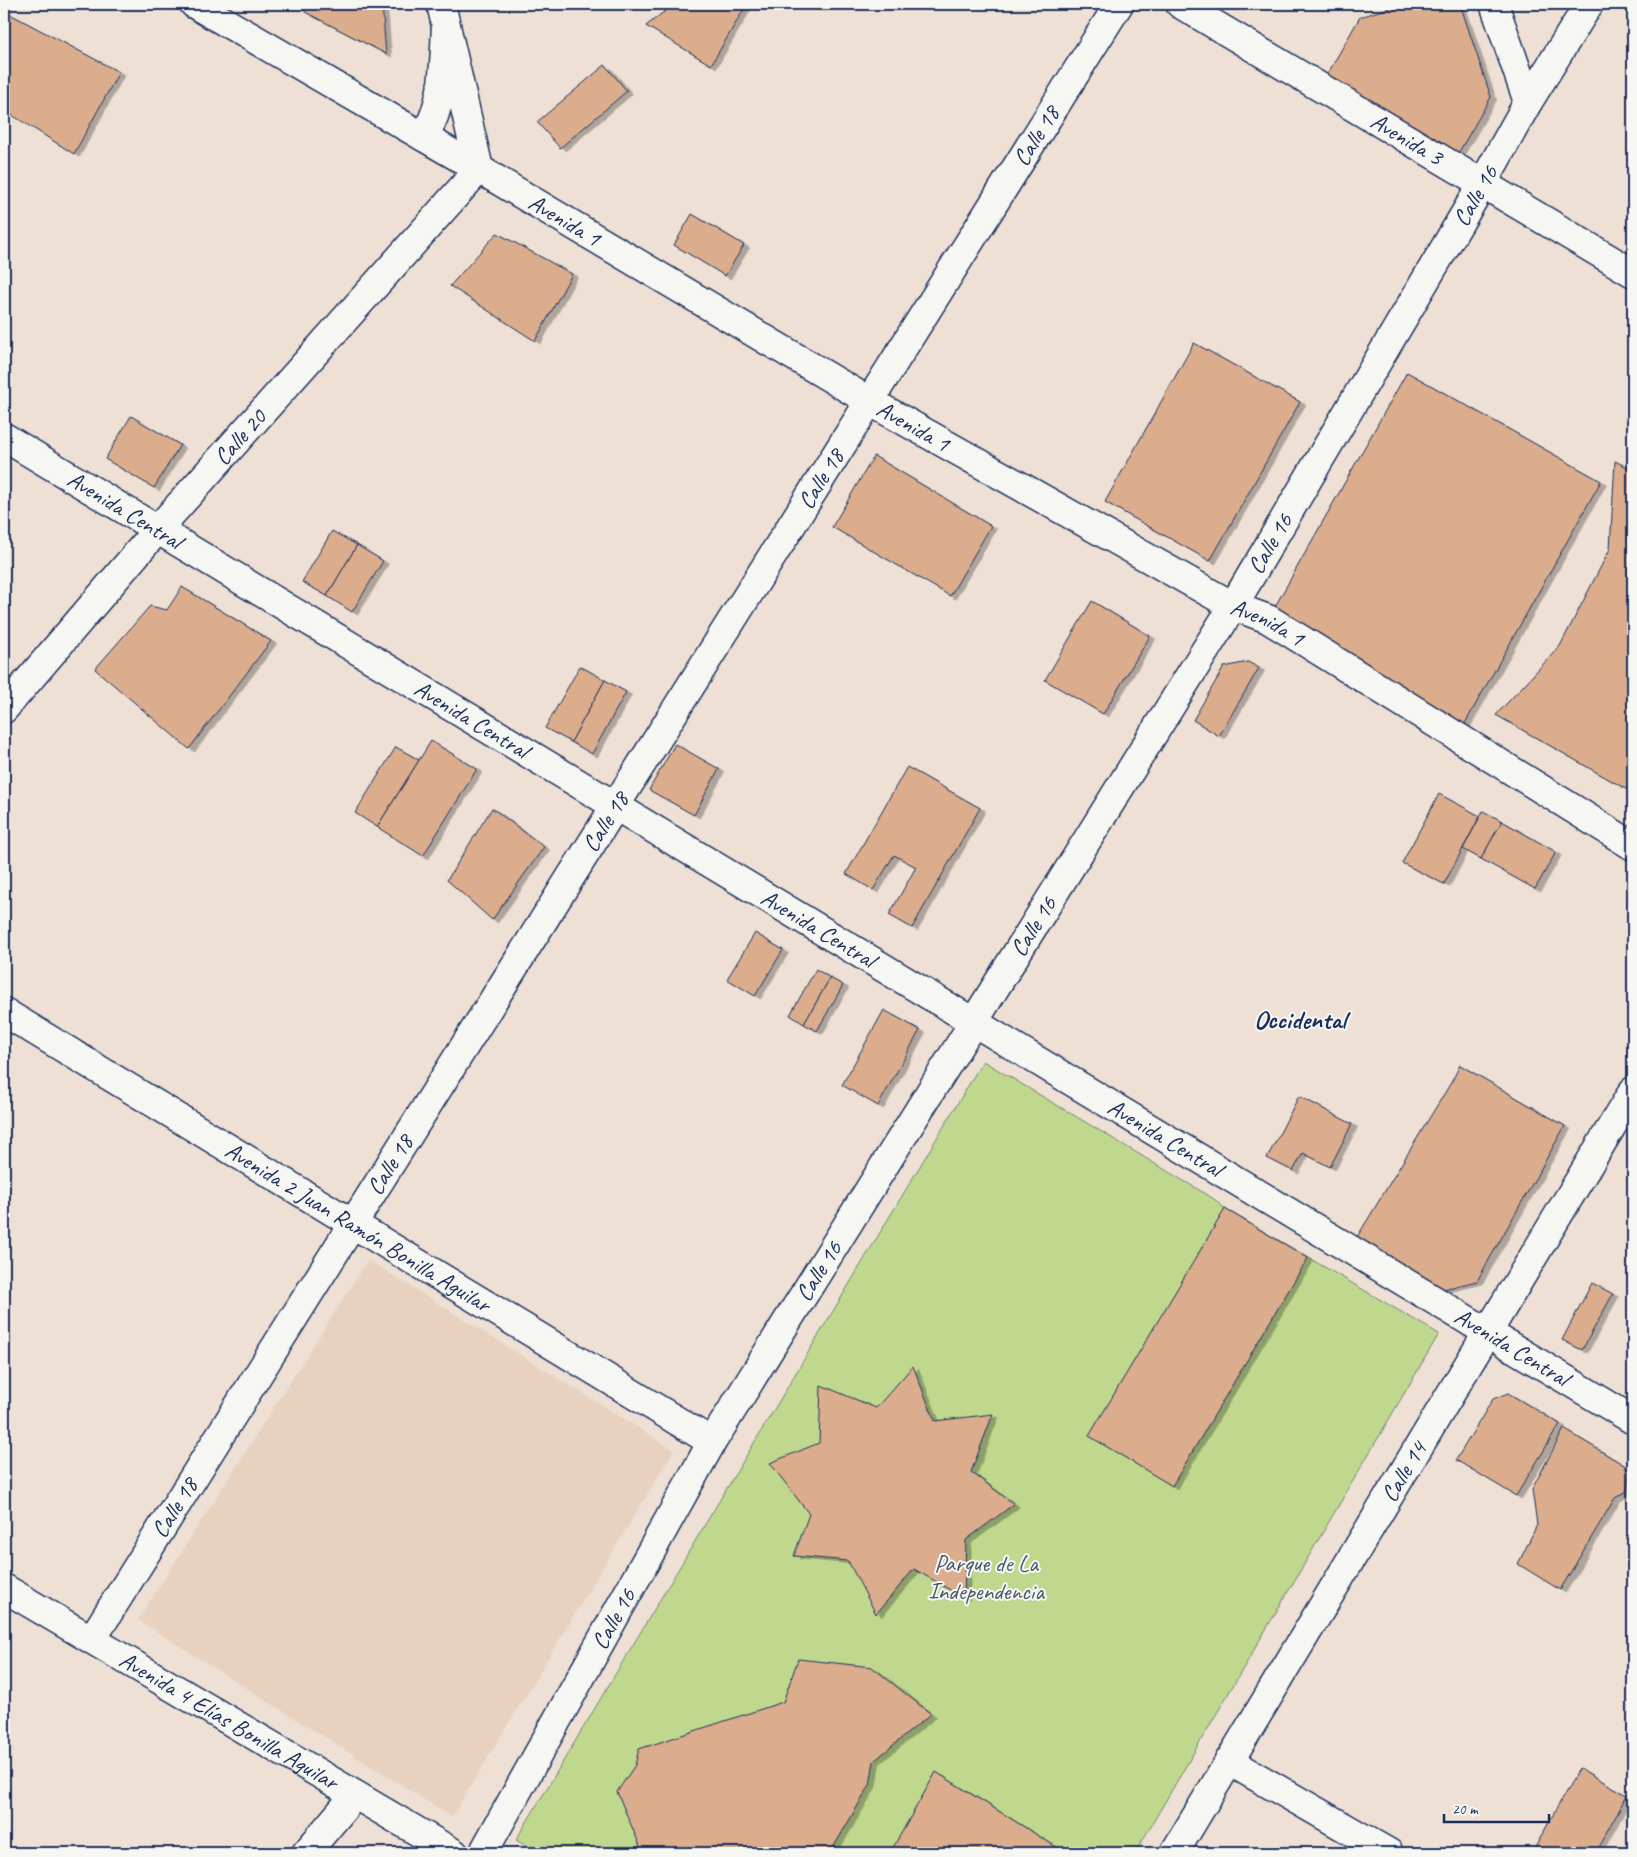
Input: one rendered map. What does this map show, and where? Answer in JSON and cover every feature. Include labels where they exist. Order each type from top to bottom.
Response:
[{"type":"street","name":"Avenida 1","points":[[194,4],[479,169],[869,401],[1233,606],[1268,619],[1633,846]]},
{"type":"street","name":"Calle 18","points":[[92,1639],[1119,4]]},
{"type":"street","name":"Avenida 3","points":[[1180,4],[1633,273]]},
{"type":"street","points":[[1494,4],[1528,102]]},
{"type":"street","name":"Calle 16","points":[[483,1853],[712,1442],[1233,606],[1483,183],[1528,102],[1589,4]]},
{"type":"street","points":[[424,138],[434,120],[443,89],[444,14]]},
{"type":"street","points":[[444,14],[479,169]]},
{"type":"street","name":"Calle 20","points":[[4,709],[157,530],[479,169]]},
{"type":"street","name":"Avenida Central","points":[[4,437],[1633,1420]]},
{"type":"street","name":"Avenida 2 Juan Ramón Bonilla Aguilar","points":[[4,1012],[712,1442]]},
{"type":"street","name":"Calle 14","points":[[1174,1853],[1633,1091]]},
{"type":"street","name":"Avenida 4 Elías Bonilla Aguilar","points":[[4,1588],[454,1853]]},
{"type":"street","points":[[1230,1761],[1389,1853]]},
{"type":"street","points":[[306,1853],[355,1795]]},
{"type":"shaded area","points":[[368,1260],[674,1450],[452,1817],[138,1620]]},
{"type":"green space","name":"Parque de La Independencia","points":[[983,1061],[1214,1199],[1225,1209],[1439,1334],[1135,1853],[538,1853],[516,1840]]},
{"type":"building","points":[[304,4],[382,4],[386,54],[305,12]]},
{"type":"building","points":[[663,4],[747,4],[711,65],[646,26],[665,11]]},
{"type":"building","points":[[1402,4],[1460,4],[1491,97],[1456,157],[1324,80],[1360,17]]},
{"type":"building","points":[[8,13],[119,72],[74,154],[4,110],[4,20]]},
{"type":"building","points":[[605,65],[627,91],[560,148],[537,122]]},
{"type":"building","points":[[692,214],[744,245],[725,276],[674,245]]},
{"type":"building","points":[[497,233],[572,274],[535,341],[450,286]]},
{"type":"building","points":[[1194,343],[1300,402],[1210,561],[1105,502]]},
{"type":"building","points":[[1407,372],[1601,481],[1463,727],[1268,619]]},
{"type":"building","points":[[131,416],[180,445],[154,488],[105,459]]},
{"type":"building","points":[[874,456],[991,526],[950,596],[832,527]]},
{"type":"building","points":[[1615,461],[1633,470],[1633,793],[1496,715],[1560,646],[1610,549]]},
{"type":"building","points":[[332,531],[357,545],[327,596],[302,582]]},
{"type":"building","points":[[357,545],[383,561],[352,612],[327,596]]},
{"type":"building","points":[[182,587],[271,641],[189,749],[95,669],[150,606],[167,610]]},
{"type":"building","points":[[1092,601],[1150,636],[1103,714],[1045,680]]},
{"type":"building","points":[[1248,662],[1259,668],[1219,736],[1193,720],[1224,667]]},
{"type":"building","points":[[580,666],[605,680],[571,742],[545,728]]},
{"type":"building","points":[[605,680],[626,692],[592,754],[571,742]]},
{"type":"building","points":[[431,741],[477,769],[423,856],[377,827]]},
{"type":"building","points":[[675,744],[719,769],[694,815],[649,790]]},
{"type":"building","points":[[396,747],[419,760],[377,827],[355,813]]},
{"type":"building","points":[[907,767],[980,808],[912,928],[889,915],[916,867],[894,855],[873,890],[846,874]]},
{"type":"building","points":[[1439,794],[1480,816],[1444,884],[1402,863]]},
{"type":"building","points":[[492,808],[544,847],[492,920],[447,880]]},
{"type":"building","points":[[1483,811],[1502,821],[1481,859],[1463,849]]},
{"type":"building","points":[[1502,821],[1556,852],[1535,889],[1481,859]]},
{"type":"building","points":[[755,933],[783,950],[755,996],[727,979]]},
{"type":"building","points":[[816,969],[830,978],[804,1024],[790,1015]]},
{"type":"building","points":[[830,978],[843,985],[817,1031],[804,1024]]},
{"type":"building","points":[[884,1010],[920,1030],[878,1106],[842,1085]]},
{"type":"building","points":[[1460,1065],[1565,1126],[1477,1281],[1444,1289],[1357,1237]]},
{"type":"building","points":[[1299,1096],[1352,1124],[1330,1167],[1303,1153],[1293,1171],[1267,1158]]},
{"type":"building","points":[[1225,1209],[1308,1258],[1172,1486],[1089,1436]]},
{"type":"building","points":[[1592,1283],[1613,1294],[1582,1350],[1562,1340]]},
{"type":"building","points":[[913,1366],[935,1421],[993,1414],[971,1472],[1014,1504],[966,1540],[964,1598],[914,1569],[876,1614],[848,1561],[794,1556],[809,1514],[770,1463],[819,1443],[821,1385],[876,1408]]},
{"type":"building","points":[[1508,1393],[1560,1424],[1516,1496],[1456,1460],[1493,1399]]},
{"type":"building","points":[[1564,1429],[1624,1465],[1629,1474],[1627,1491],[1615,1498],[1560,1590],[1518,1564],[1537,1525],[1532,1489]]},
{"type":"building","points":[[798,1659],[872,1667],[931,1714],[874,1761],[870,1785],[830,1853],[643,1853],[617,1792],[635,1765],[639,1749],[783,1702]]},
{"type":"building","points":[[1579,1768],[1627,1795],[1595,1853],[1532,1853]]},
{"type":"building","points":[[936,1772],[1066,1853],[890,1853]]},
{"type":"district","name":"Occidental","points":[[1300,1019]]}]
